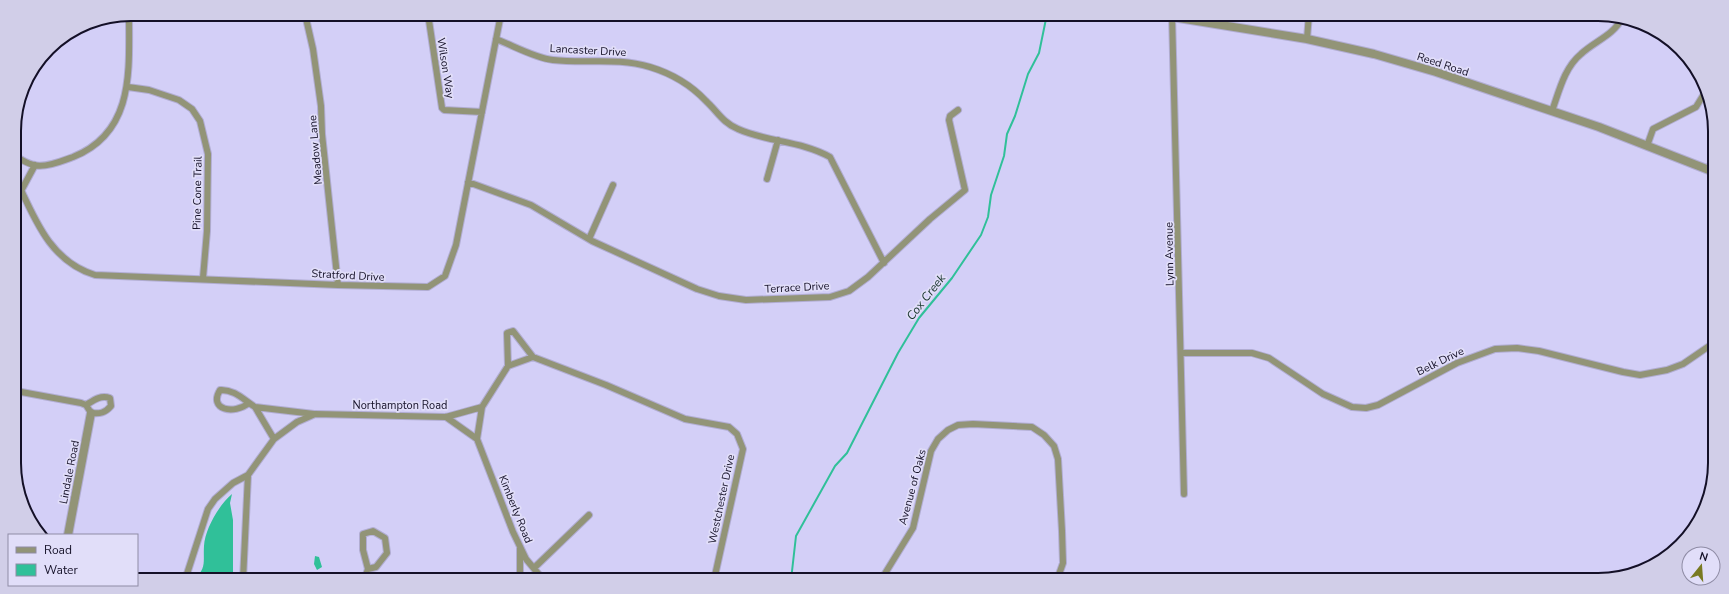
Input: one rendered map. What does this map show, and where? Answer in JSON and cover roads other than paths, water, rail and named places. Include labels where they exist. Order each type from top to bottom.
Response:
[{"type":"street","points":[[21,159],[35,165],[50,164],[84,152],[102,139],[118,117],[128,87],[129,21]]},
{"type":"street","name":"Meadow Lane","points":[[307,21],[313,49],[321,106],[322,134],[338,285]]},
{"type":"street","name":"Wilson Way","points":[[429,21],[442,108],[444,110],[482,112]]},
{"type":"street","name":"Stratford Drive","points":[[21,191],[45,236],[59,254],[80,270],[95,275],[203,278],[338,285],[428,287],[437,283],[445,276],[456,245],[500,21]]},
{"type":"street","name":"Lynn Avenue","points":[[1172,21],[1182,353],[1184,494]]},
{"type":"street","name":"Reed Road","points":[[1204,21],[1374,54],[1436,72],[1552,111],[1708,169]]},
{"type":"street","points":[[1307,40],[1308,21]]},
{"type":"street","points":[[1552,111],[1569,67],[1580,54],[1617,28],[1619,24]]},
{"type":"street","name":"Lancaster Drive","points":[[496,39],[553,60],[603,60],[624,62],[649,67],[674,75],[693,88],[708,102],[717,115],[738,129],[816,149],[830,157],[884,263]]},
{"type":"street","name":"Pine Cone Trail","points":[[128,87],[149,90],[179,100],[192,109],[200,121],[208,154],[207,231],[203,278]]},
{"type":"street","points":[[1647,146],[1653,129],[1696,107],[1702,97]]},
{"type":"street","name":"Terrace Drive","points":[[468,182],[531,205],[589,239],[697,289],[734,299],[806,299],[830,297],[849,291],[884,263],[930,219],[965,190],[948,120],[950,116],[958,110]]},
{"type":"street","points":[[767,179],[778,140]]},
{"type":"street","points":[[21,191],[35,165]]},
{"type":"street","points":[[589,239],[613,185]]},
{"type":"street","points":[[446,417],[477,439],[482,407],[508,366],[508,333],[513,331],[533,357],[508,366]]},
{"type":"street","name":"Belk Drive","points":[[1182,353],[1252,353],[1269,358],[1327,396],[1352,407],[1366,408],[1378,405],[1457,363],[1495,349],[1517,348],[1539,351],[1640,375],[1667,370],[1683,364],[1708,347]]},
{"type":"street","name":"Westchester Drive","points":[[533,357],[606,385],[685,419],[729,427],[737,434],[743,449],[716,573]]},
{"type":"street","points":[[249,403],[238,410],[230,410],[222,408],[217,402],[217,395],[220,390],[232,391],[255,407],[274,439]]},
{"type":"street","points":[[21,392],[86,405],[97,398],[110,398],[112,406],[101,414],[91,413],[86,405]]},
{"type":"street","name":"Northampton Road","points":[[255,407],[315,414],[446,417],[482,407]]},
{"type":"street","name":"Lindale Road","points":[[68,534],[91,413]]},
{"type":"street","name":"Northampton Road","points":[[187,573],[208,510],[215,499],[233,483],[248,475],[274,439],[297,422],[315,414]]},
{"type":"street","name":"Avenue of Oaks","points":[[885,573],[913,528],[931,452],[938,439],[948,430],[958,425],[973,424],[1032,427],[1044,435],[1054,446],[1058,464],[1063,563],[1059,573]]},
{"type":"street","name":"Kimberly Road","points":[[477,439],[520,546],[538,573]]},
{"type":"street","points":[[243,573],[248,475]]},
{"type":"street","points":[[534,568],[589,515]]},
{"type":"street","points":[[367,573],[368,569],[363,550],[363,534],[373,531],[385,538],[388,553],[376,567],[368,569]]},
{"type":"street","points":[[520,546],[520,573]]},
{"type":"water","points":[[232,494],[230,503],[233,520],[233,573],[200,573],[203,568],[204,546],[207,532],[222,504]]},
{"type":"water","points":[[315,556],[319,557],[322,567],[317,570],[314,564]]},
{"type":"waterway","name":"Cox Creek","points":[[792,573],[796,536],[835,466],[847,453],[898,353],[919,318],[952,278],[981,235],[988,217],[991,195],[1004,156],[1007,134],[1015,116],[1028,74],[1039,53],[1046,21]]}]
